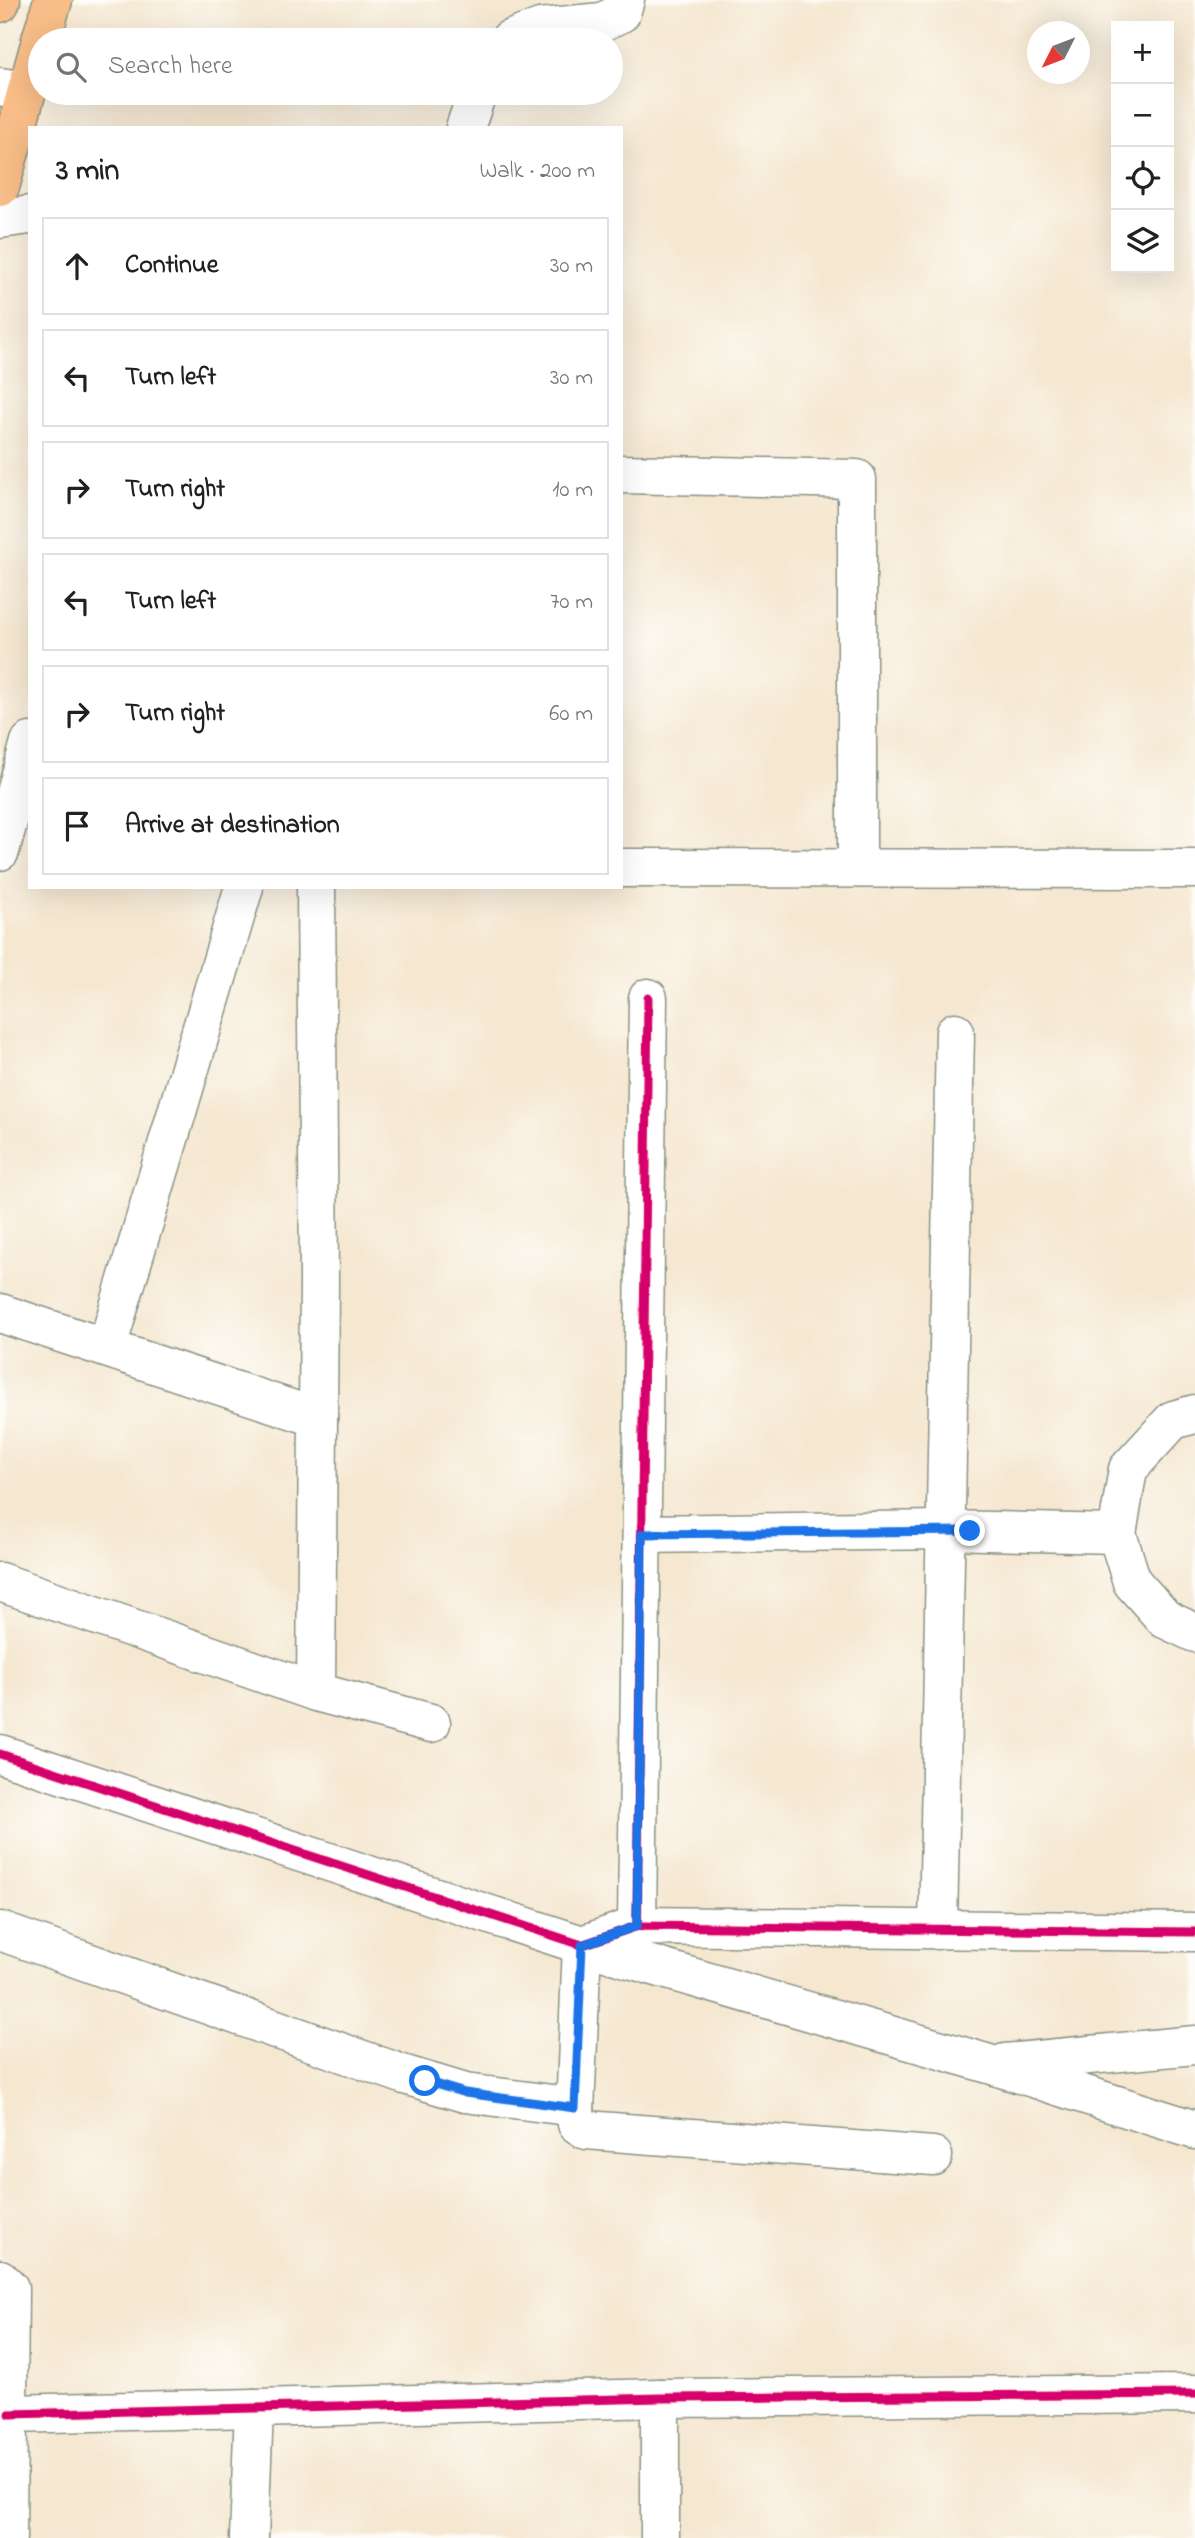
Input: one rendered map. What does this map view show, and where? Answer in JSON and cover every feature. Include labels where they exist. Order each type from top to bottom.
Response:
[{"type":"main road","points":[[45,28],[52,0]]},
{"type":"main road","points":[[0,187],[13,89],[28,64]]},
{"type":"street","points":[[540,28],[601,22],[621,13],[625,0]]},
{"type":"street","points":[[466,126],[473,105]]},
{"type":"street","points":[[0,219],[28,215]]},
{"type":"street","points":[[623,474],[857,479],[856,868]]},
{"type":"street","points":[[0,851],[13,813],[28,750]]},
{"type":"street","points":[[623,867],[1195,869]]},
{"type":"street","points":[[107,1348],[243,889]]},
{"type":"street","points":[[316,889],[316,1692]]},
{"type":"street","points":[[637,1926],[648,998]]},
{"type":"street","points":[[938,1930],[956,1032]]},
{"type":"street","points":[[0,1313],[318,1418]]},
{"type":"street","points":[[1195,1414],[1172,1420],[1128,1469],[1116,1534],[1132,1582],[1165,1619],[1195,1633]]},
{"type":"street","points":[[642,1534],[946,1530],[1116,1534]]},
{"type":"street","points":[[0,1582],[316,1692],[431,1723]]},
{"type":"street","points":[[0,1754],[582,1945],[989,2064],[1195,2130]]},
{"type":"street","points":[[582,1945],[637,1926],[1195,1932]]},
{"type":"street","points":[[0,1931],[465,2093],[575,2108]]},
{"type":"street","points":[[582,1945],[575,2108],[577,2124],[586,2130],[933,2156]]},
{"type":"street","points":[[989,2064],[1195,2045]]},
{"type":"street","points":[[0,2279],[9,2288],[8,2538]]},
{"type":"street","points":[[9,2414],[660,2398],[1195,2394]]},
{"type":"street","points":[[660,2398],[660,2538]]},
{"type":"street","points":[[249,2538],[254,2408]]},
{"type":"cycle path","points":[[637,1926],[648,998]]},
{"type":"cycle path","points":[[0,1754],[582,1945],[637,1926],[1195,1932]]},
{"type":"cycle path","points":[[9,2414],[660,2398],[1195,2394]]},
{"type":"route","points":[[425,2081],[465,2093],[575,2108],[582,1945],[637,1926],[642,1534],[970,1531]]}]
